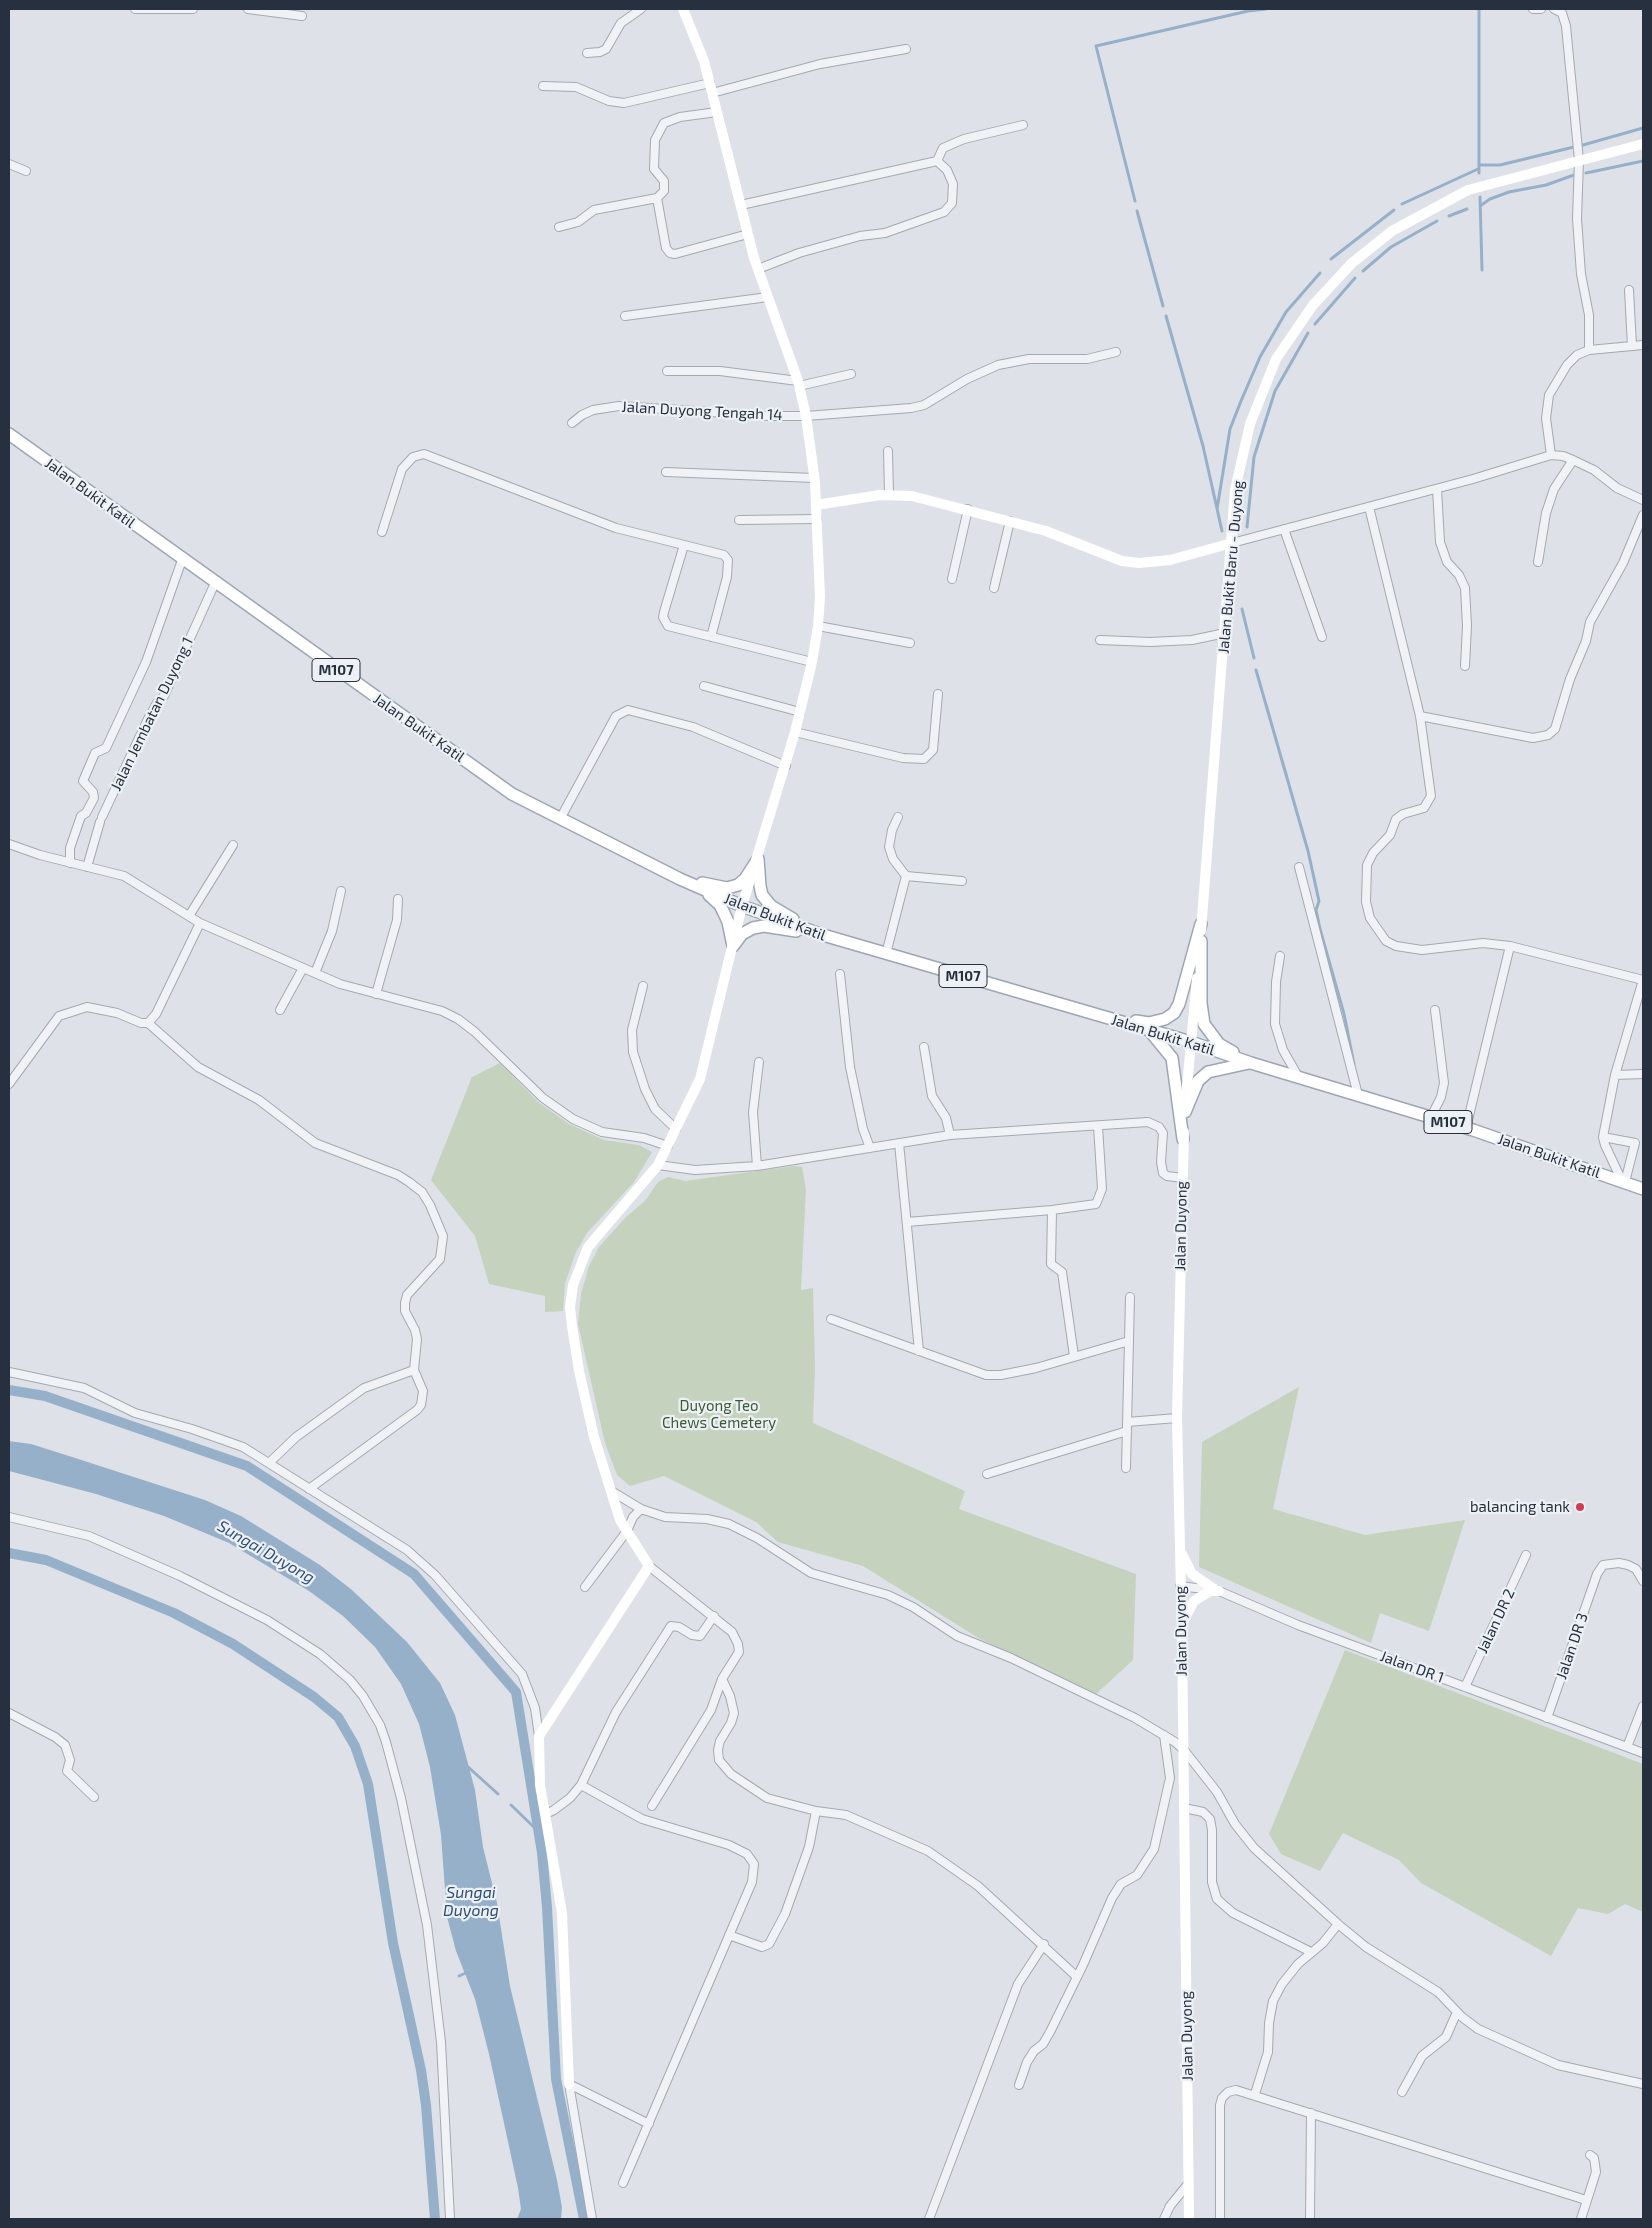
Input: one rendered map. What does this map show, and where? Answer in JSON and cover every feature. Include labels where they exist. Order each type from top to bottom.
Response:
[{"type":"main road","name":"Jalan Bukit Katil","points":[[9,434],[182,560],[512,794],[680,879],[742,906],[823,935],[1191,1042],[1250,1063],[1466,1128],[1643,1189]]},
{"type":"main road","points":[[680,879],[727,888],[738,885],[745,879],[758,859]]},
{"type":"main road","points":[[758,859],[762,895],[771,906],[823,935]]},
{"type":"main road","points":[[701,888],[720,905],[728,922],[733,946]]},
{"type":"main road","points":[[1103,1016],[1149,1023],[1165,1019],[1174,1013],[1180,1004],[1202,924]]},
{"type":"main road","points":[[1202,924],[1201,1003],[1204,1024],[1220,1044],[1250,1063]]},
{"type":"main road","points":[[733,946],[742,934],[753,928],[764,926],[823,935]]},
{"type":"main road","points":[[1150,1030],[1172,1058],[1183,1139]]},
{"type":"main road","points":[[1185,1112],[1198,1081],[1208,1072],[1250,1063]]},
{"type":"street","points":[[135,9],[193,9]]},
{"type":"street","points":[[248,9],[302,16]]},
{"type":"street","points":[[587,53],[600,52],[606,49],[621,23],[642,9]]},
{"type":"street","points":[[652,1806],[710,1710],[722,1679],[739,1652],[738,1644],[732,1632],[714,1616],[649,1566],[620,1520],[602,1463],[579,1371],[572,1326],[572,1292],[579,1265],[588,1247],[658,1166],[700,1079],[742,906],[786,766],[812,662],[818,626],[820,561],[814,478],[806,416],[799,383],[758,269],[704,60],[683,9]]},
{"type":"street","points":[[1533,9],[1541,9]]},
{"type":"street","points":[[1554,9],[1562,13],[1566,26],[1579,160],[1577,219],[1581,274],[1589,315],[1589,350]]},
{"type":"street","points":[[543,86],[576,87],[609,101],[624,103],[711,88],[820,64],[906,49]]},
{"type":"street","points":[[559,227],[578,222],[594,210],[657,198],[664,192],[664,181],[654,169],[655,140],[664,123],[680,117],[717,112]]},
{"type":"street","points":[[937,161],[943,148],[964,140],[1023,125]]},
{"type":"street","name":"Jalan Bukit Baru - Duyong","points":[[1191,1042],[1202,924],[1235,490],[1250,424],[1276,359],[1313,305],[1359,258],[1392,230],[1468,190],[1643,144]]},
{"type":"street","points":[[741,205],[937,161]]},
{"type":"street","points":[[758,269],[799,253],[860,236],[885,233],[944,212],[952,203],[953,184],[947,170],[937,161]]},
{"type":"street","points":[[9,164],[26,171]]},
{"type":"street","points":[[657,198],[666,248],[670,253],[675,254],[748,234]]},
{"type":"street","points":[[1629,290],[1632,346]]},
{"type":"street","points":[[625,316],[768,297]]},
{"type":"street","points":[[1551,455],[1546,418],[1549,395],[1567,365],[1577,355],[1589,350],[1643,345]]},
{"type":"street","name":"Jalan Duyong Tengah 14","points":[[572,423],[582,415],[593,410],[619,406],[770,416],[806,416],[911,408],[924,405],[967,379],[998,365],[1029,359],[1087,359],[1116,352]]},
{"type":"street","points":[[667,371],[720,371],[799,383],[851,374]]},
{"type":"street","points":[[888,451],[889,494]]},
{"type":"street","points":[[382,532],[402,469],[413,456],[424,454],[616,528],[719,552],[728,560],[727,577],[711,637]]},
{"type":"street","points":[[816,505],[862,496],[889,494],[912,496],[1010,520],[1046,531],[1122,561],[1139,563],[1170,560],[1437,489],[1551,455],[1563,456],[1594,470],[1618,488],[1643,500]]},
{"type":"street","points":[[1538,562],[1546,513],[1554,489],[1573,460]]},
{"type":"street","points":[[666,472],[814,478]]},
{"type":"street","points":[[1437,489],[1440,542],[1446,562],[1459,576],[1465,588],[1467,626],[1464,666]]},
{"type":"street","points":[[1369,507],[1420,716],[1431,796],[1424,808],[1396,818],[1390,835],[1373,852],[1367,865],[1366,902],[1370,918],[1386,941],[1396,946],[1422,950],[1483,943],[1510,946],[1643,980],[1615,1076],[1602,1137],[1624,1181]]},
{"type":"street","points":[[952,579],[968,510]]},
{"type":"street","points":[[1420,716],[1534,738],[1548,735],[1555,730],[1586,641],[1590,622],[1623,563],[1643,515]]},
{"type":"street","points":[[739,520],[817,519]]},
{"type":"street","points":[[994,588],[1010,520]]},
{"type":"street","points":[[1284,529],[1322,637]]},
{"type":"street","points":[[684,545],[663,617],[668,626],[812,662]]},
{"type":"street","points":[[70,863],[69,853],[81,816],[86,813],[94,798],[93,792],[83,781],[95,753],[106,748],[146,662],[182,560]]},
{"type":"street","name":"Jalan Jembatan Duyong 1","points":[[87,867],[101,820],[147,720],[157,702],[164,696],[215,583]]},
{"type":"street","points":[[818,626],[910,643]]},
{"type":"street","points":[[1100,640],[1150,642],[1192,640],[1225,633]]},
{"type":"street","points":[[704,686],[800,712]]},
{"type":"street","points":[[795,732],[903,758],[924,759],[933,750],[938,694]]},
{"type":"street","points":[[560,819],[616,716],[628,710],[693,727],[786,766]]},
{"type":"street","points":[[898,817],[892,830],[889,847],[893,859],[906,876],[962,881]]},
{"type":"street","points":[[9,844],[70,863],[124,876],[200,923],[340,984],[428,1007],[458,1019],[475,1032],[543,1098],[573,1119],[602,1132],[644,1138],[668,1146]]},
{"type":"street","points":[[189,916],[233,845]]},
{"type":"street","points":[[1299,867],[1358,1095]]},
{"type":"street","points":[[886,954],[906,876]]},
{"type":"street","points":[[315,973],[332,931],[341,891]]},
{"type":"street","points":[[376,994],[397,920],[398,899]]},
{"type":"street","points":[[148,1023],[156,1014],[164,999],[200,923]]},
{"type":"street","points":[[1466,1128],[1510,946]]},
{"type":"street","points":[[1280,956],[1276,982],[1275,1024],[1283,1050],[1299,1078]]},
{"type":"street","points":[[280,1010],[303,968]]},
{"type":"street","points":[[840,974],[850,1067],[863,1129],[870,1148]]},
{"type":"street","points":[[643,986],[632,1030],[633,1052],[645,1089],[654,1109],[676,1129]]},
{"type":"street","points":[[9,1084],[59,1016],[87,1007],[117,1012],[136,1021],[148,1023],[198,1068],[259,1100],[315,1143],[398,1175],[422,1192],[439,1223],[444,1247],[440,1259],[408,1295],[404,1303],[405,1311],[415,1330],[417,1339],[414,1370],[423,1391],[423,1398],[417,1410],[309,1489]]},
{"type":"street","points":[[1431,1117],[1441,1097],[1444,1083],[1435,1010]]},
{"type":"street","name":"Jalan Duyong","points":[[1189,2219],[1184,1750],[1177,1418],[1183,1139],[1191,1042]]},
{"type":"street","points":[[924,1047],[932,1096],[946,1118],[950,1135]]},
{"type":"street","points":[[757,1166],[753,1112],[759,1062]]},
{"type":"street","points":[[1615,1076],[1643,1074]]},
{"type":"street","points":[[658,1166],[695,1170],[757,1166],[950,1135],[1148,1122],[1159,1127],[1163,1133],[1161,1162],[1163,1173],[1167,1176],[1183,1178]]},
{"type":"street","points":[[907,1222],[1089,1207],[1096,1204],[1102,1189],[1098,1126]]},
{"type":"street","points":[[1602,1137],[1639,1144],[1624,1181]]},
{"type":"street","points":[[899,1143],[919,1351]]},
{"type":"street","points":[[1052,1210],[1051,1264],[1062,1272],[1074,1356]]},
{"type":"street","points":[[1126,1468],[1130,1297]]},
{"type":"street","points":[[831,1319],[986,1375],[1001,1375],[1036,1368],[1129,1341]]},
{"type":"street","points":[[269,1463],[296,1437],[364,1388],[414,1370]]},
{"type":"street","points":[[9,1372],[84,1388],[135,1414],[227,1440],[269,1463],[407,1550],[435,1575],[522,1674],[535,1708],[539,1736],[540,1785],[562,1913],[570,2084],[592,2219]]},
{"type":"street","points":[[1127,1422],[1177,1418]]},
{"type":"street","points":[[987,1474],[1127,1431]]},
{"type":"street","points":[[612,1492],[641,1509],[665,1517],[678,1519],[707,1518],[729,1524],[757,1538],[811,1574],[888,1595],[913,1607],[958,1636],[1078,1688],[1164,1735],[1184,1750],[1217,1792],[1235,1824],[1254,1848],[1366,1947],[1438,1992],[1457,2012],[1478,2029],[1496,2039],[1558,2065],[1643,2084]]},
{"type":"street","points":[[585,1587],[641,1509]]},
{"type":"street","points":[[9,1517],[89,1536],[180,1576],[267,1620],[320,1654],[350,1680],[363,1696],[380,1725],[386,1742],[401,1798],[427,1925],[441,2042],[450,2219]]},
{"type":"street","points":[[1180,1548],[1192,1574],[1216,1590]]},
{"type":"street","name":"Jalan DR 2","points":[[1465,1687],[1526,1555]]},
{"type":"street","name":"Jalan DR 3","points":[[1547,1718],[1598,1574],[1603,1566],[1619,1563],[1636,1569],[1643,1581]]},
{"type":"street","points":[[539,1736],[649,1566]]},
{"type":"street","name":"Jalan DR 1","points":[[1180,1586],[1216,1590],[1298,1625],[1643,1753]]},
{"type":"street","points":[[1182,1635],[1184,1620],[1194,1601],[1216,1590]]},
{"type":"street","points":[[546,1814],[570,1798],[580,1785],[616,1712],[671,1626],[679,1627],[692,1635],[700,1636],[714,1616]]},
{"type":"street","points":[[722,1679],[730,1696],[734,1713],[731,1723],[720,1741],[718,1750],[719,1760],[723,1767],[767,1798],[816,1811],[846,1815],[928,1851],[978,1886],[1044,1944],[1076,1976]]},
{"type":"street","points":[[1627,1747],[1643,1706]]},
{"type":"street","points":[[9,1713],[55,1737],[65,1745],[70,1760],[67,1771],[94,1797]]},
{"type":"street","points":[[1019,2085],[1027,2062],[1034,2051],[1043,2044],[1112,1898],[1121,1884],[1137,1875],[1154,1849],[1170,1778],[1164,1735]]},
{"type":"street","points":[[580,1785],[642,1819],[712,1839],[747,1854],[752,1858],[754,1864],[755,1875],[623,2183]]},
{"type":"street","points":[[1184,1808],[1203,1812],[1210,1819],[1212,1830],[1212,1882],[1217,1899],[1233,1913],[1311,1952]]},
{"type":"street","points":[[729,1935],[762,1947],[769,1944],[785,1914],[809,1847],[816,1811]]},
{"type":"street","points":[[1254,2094],[1268,2052],[1269,2023],[1273,2001],[1282,1984],[1338,1924]]},
{"type":"street","points":[[929,2219],[1018,1984],[1044,1944]]},
{"type":"street","points":[[1402,2092],[1422,2056],[1446,2036],[1457,2012]]},
{"type":"street","points":[[570,2084],[649,2124]]},
{"type":"street","points":[[1220,2219],[1220,2114],[1222,2098],[1228,2092],[1236,2090],[1254,2094],[1586,2200]]},
{"type":"street","points":[[1310,2219],[1311,2113]]},
{"type":"street","points":[[1580,2219],[1596,2172],[1594,2158],[1590,2155]]},
{"type":"street","points":[[1164,2219],[1170,2206],[1188,2184]]},
{"type":"green space","points":[[500,1063],[538,1102],[569,1124],[604,1140],[639,1145],[652,1152],[634,1182],[587,1233],[576,1252],[565,1283],[563,1311],[545,1312],[545,1296],[489,1284],[475,1236],[431,1180],[472,1077]]},
{"type":"green space","name":"Duyong Teo Chews Cemetery","points":[[794,1166],[802,1167],[806,1189],[801,1290],[813,1288],[815,1369],[813,1423],[965,1491],[959,1509],[1136,1574],[1133,1660],[1095,1695],[980,1639],[863,1566],[778,1542],[756,1522],[664,1476],[630,1486],[617,1475],[605,1443],[578,1324],[581,1294],[589,1266],[599,1247],[626,1217],[645,1201],[658,1182],[668,1177],[685,1181]]},
{"type":"green space","points":[[1299,1387],[1273,1509],[1365,1535],[1465,1520],[1429,1631],[1380,1613],[1371,1643],[1199,1567],[1202,1442]]},
{"type":"green space","points":[[1345,1650],[1643,1764],[1643,1912],[1625,1904],[1608,1914],[1578,1908],[1551,1956],[1421,1883],[1399,1860],[1343,1833],[1320,1871],[1281,1854],[1269,1834]]},
{"type":"water","name":"Sungai Duyong","points":[[9,1441],[31,1444],[69,1456],[205,1500],[241,1516],[320,1565],[352,1590],[407,1642],[440,1683],[455,1715],[475,1790],[483,1847],[497,1903],[510,1986],[557,2180],[562,2207],[561,2219],[517,2219],[521,2209],[518,2188],[489,2054],[475,1999],[456,1951],[447,1917],[441,1835],[430,1767],[419,1724],[401,1684],[375,1647],[343,1616],[309,1591],[229,1543],[164,1516],[96,1494],[9,1471]]},
{"type":"waterway","points":[[1135,201],[1096,46],[1248,11],[1266,9]]},
{"type":"waterway","points":[[1479,9],[1479,173]]},
{"type":"waterway","points":[[1583,145],[1643,128]]},
{"type":"waterway","points":[[1479,165],[1500,165],[1574,147]]},
{"type":"waterway","points":[[1586,173],[1643,161]]},
{"type":"waterway","points":[[1402,204],[1478,169]]},
{"type":"waterway","points":[[1480,206],[1490,199],[1509,192],[1546,185],[1574,175]]},
{"type":"waterway","points":[[1480,197],[1482,270]]},
{"type":"waterway","points":[[1449,216],[1467,209]]},
{"type":"waterway","points":[[1331,259],[1394,210]]},
{"type":"waterway","points":[[1137,211],[1163,306]]},
{"type":"waterway","points":[[1363,271],[1391,247],[1437,221]]},
{"type":"waterway","points":[[1217,509],[1230,429],[1260,357],[1286,312],[1320,273]]},
{"type":"waterway","points":[[1315,324],[1355,278]]},
{"type":"waterway","points":[[1166,316],[1203,446],[1222,531]]},
{"type":"waterway","points":[[1247,527],[1254,457],[1275,391],[1308,333]]},
{"type":"waterway","points":[[1242,609],[1254,658]]},
{"type":"waterway","points":[[1256,670],[1308,851],[1319,901],[1316,910],[1320,929],[1344,1014],[1354,1064]]},
{"type":"waterway","points":[[9,1390],[45,1396],[247,1466],[414,1574],[516,1692],[542,1853],[547,1907],[556,2079],[584,2219]]},
{"type":"waterway","points":[[9,1553],[46,1560],[174,1613],[233,1644],[314,1697],[338,1717],[355,1746],[368,1784],[393,1943],[421,2070],[426,2105],[435,2219]]},
{"type":"waterway","points":[[467,1766],[498,1794]]},
{"type":"waterway","points":[[511,1805],[538,1831]]},
{"type":"waterway","points":[[459,1976],[468,1972]]},
{"type":"place","name":"balancing tank","points":[[1580,1507]]}]
